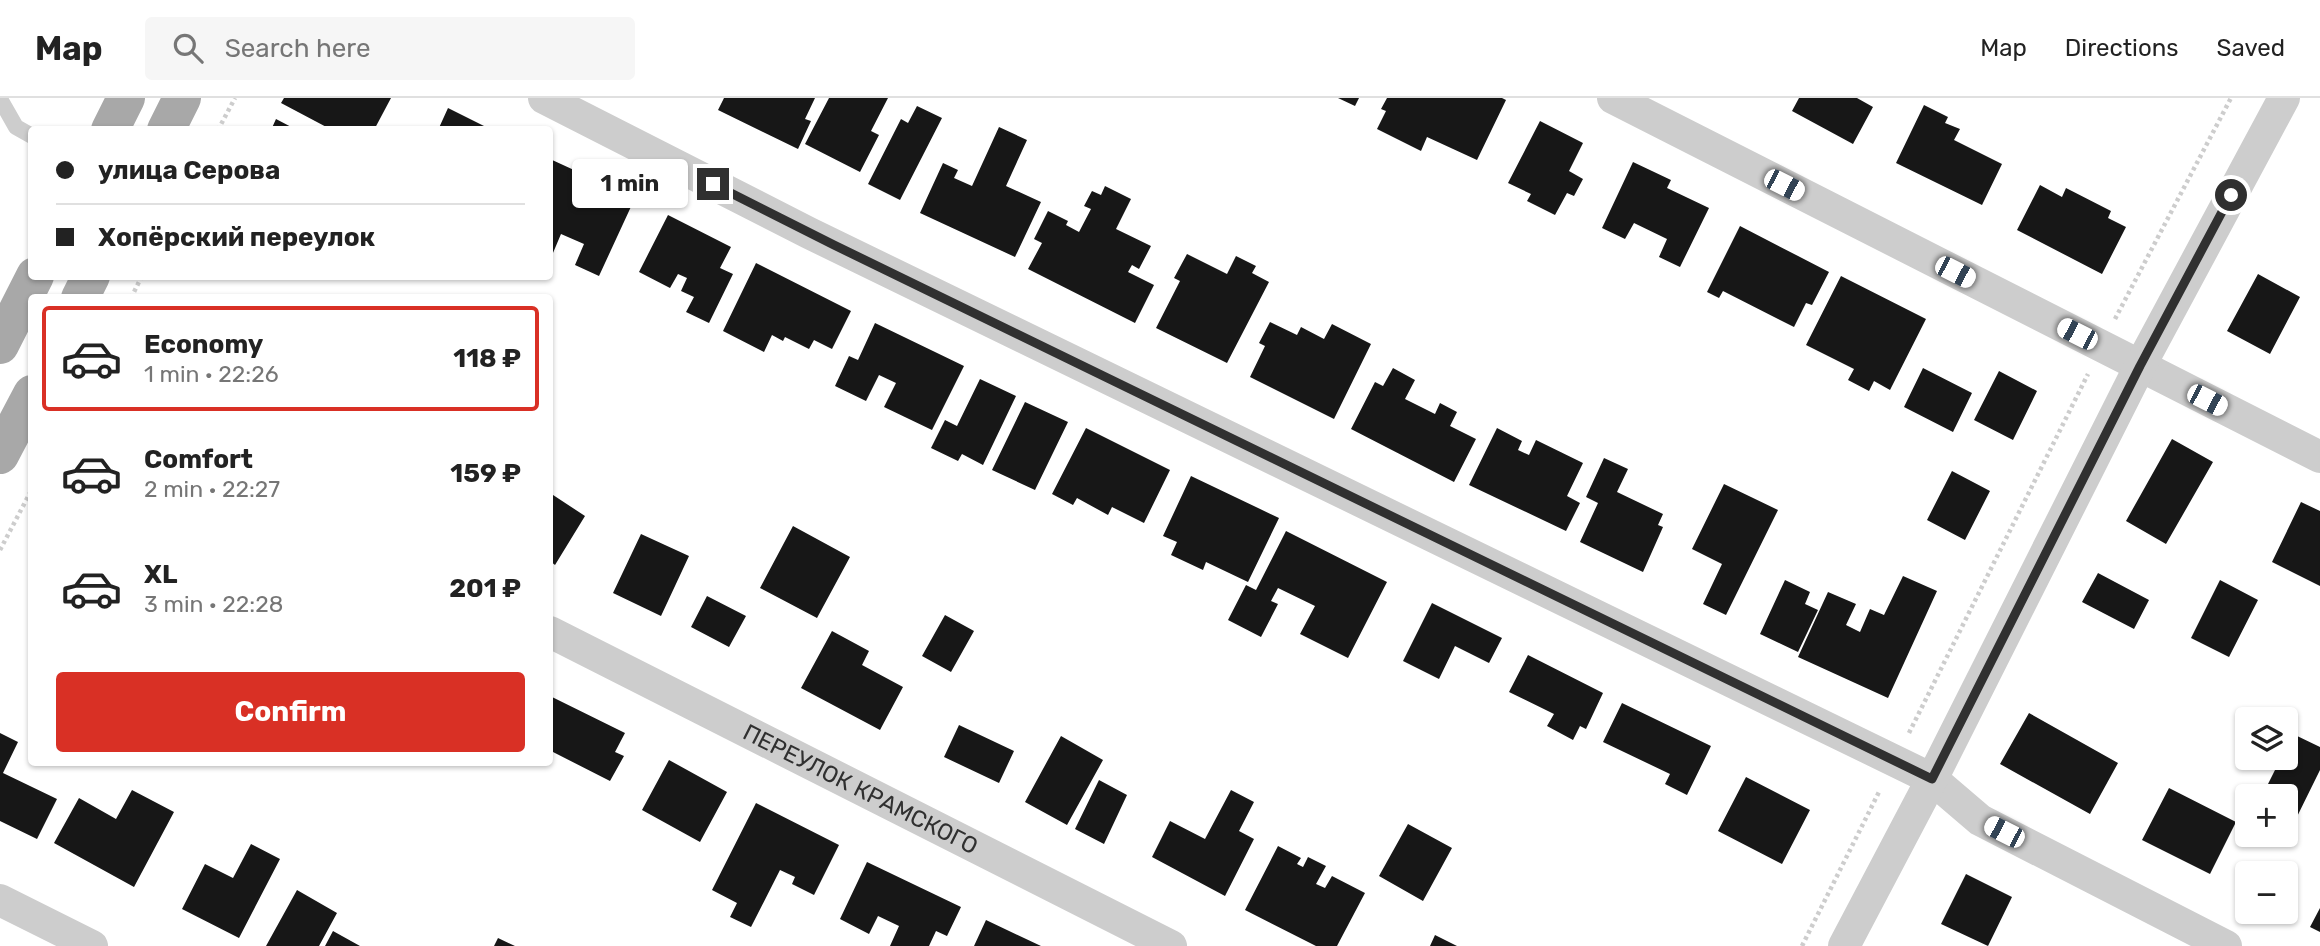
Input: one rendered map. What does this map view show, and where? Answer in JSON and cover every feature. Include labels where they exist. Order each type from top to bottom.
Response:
[{"type":"main road","points":[[112,126],[126,98]]},
{"type":"main road","points":[[168,126],[182,98]]},
{"type":"main road","points":[[0,345],[33,280]]},
{"type":"main road","points":[[0,455],[28,402]]},
{"type":"street","points":[[544,98],[809,233],[1932,779],[1980,820],[2226,946]]},
{"type":"street","points":[[1613,98],[2320,457]]},
{"type":"street","points":[[1844,946],[1932,779],[2140,366],[2284,98]]},
{"type":"street","name":"ПЕРЕУЛОК КРАМСКОГО","points":[[553,634],[1171,946]]},
{"type":"street","points":[[0,900],[92,946]]},
{"type":"lane","points":[[0,99],[16,127],[28,134]]},
{"type":"path","points":[[220,126],[235,98]]},
{"type":"path","points":[[1802,946],[2101,346],[2231,98]]},
{"type":"path","points":[[0,550],[28,497]]},
{"type":"building","points":[[284,98],[391,98],[376,126],[324,126],[281,103]]},
{"type":"building","points":[[724,98],[815,98],[805,119],[811,121],[798,149],[718,110]]},
{"type":"building","points":[[829,98],[888,98],[871,131],[879,135],[860,172],[805,144]]},
{"type":"building","points":[[1338,98],[1359,98],[1355,106]]},
{"type":"building","points":[[1387,98],[1506,100],[1477,160],[1427,137],[1421,151],[1377,129],[1386,111],[1381,109]]},
{"type":"building","points":[[1799,98],[1857,98],[1873,107],[1853,144],[1792,111]]},
{"type":"building","points":[[1924,105],[1948,117],[1945,123],[1960,129],[1954,140],[2002,164],[1982,205],[1896,163]]},
{"type":"building","points":[[917,106],[942,118],[900,200],[868,184],[901,119],[908,123]]},
{"type":"building","points":[[448,108],[484,126],[440,126]]},
{"type":"building","points":[[276,119],[289,126],[273,126]]},
{"type":"building","points":[[1540,121],[1583,143],[1569,171],[1583,179],[1574,196],[1567,193],[1555,215],[1527,201],[1531,194],[1508,183]]},
{"type":"building","points":[[999,127],[1027,140],[1006,186],[1041,202],[1015,257],[920,213],[943,163],[958,170],[954,178],[972,186]]},
{"type":"building","points":[[553,160],[635,198],[599,276],[575,265],[584,244],[561,234],[553,253]]},
{"type":"building","points":[[1633,162],[1671,180],[1667,188],[1709,208],[1680,267],[1659,257],[1667,239],[1634,223],[1625,239],[1602,228]]},
{"type":"building","points":[[2040,185],[2062,197],[2066,188],[2111,211],[2108,218],[2126,227],[2102,274],[2017,230]]},
{"type":"building","points":[[1105,186],[1131,199],[1116,229],[1151,246],[1139,269],[1132,265],[1128,272],[1154,285],[1135,323],[1028,269],[1042,243],[1034,239],[1048,211],[1068,221],[1066,225],[1079,232],[1091,209],[1084,206],[1092,191],[1101,195]]},
{"type":"building","points":[[668,215],[731,247],[720,268],[733,274],[709,323],[686,312],[694,297],[681,291],[687,278],[678,274],[670,288],[639,272]]},
{"type":"building","points":[[1740,226],[1829,272],[1812,305],[1806,303],[1794,327],[1723,291],[1719,298],[1707,292]]},
{"type":"building","points":[[1187,254],[1227,274],[1236,256],[1256,266],[1252,273],[1269,282],[1227,363],[1156,328],[1180,281],[1174,278]]},
{"type":"building","points":[[756,263],[851,311],[832,349],[814,340],[809,349],[785,337],[783,341],[772,335],[764,352],[723,331]]},
{"type":"building","points":[[2258,274],[2300,297],[2270,354],[2227,331]]},
{"type":"building","points":[[1841,276],[1926,319],[1890,390],[1874,381],[1869,391],[1848,380],[1854,369],[1806,345]]},
{"type":"building","points":[[1270,322],[1297,335],[1301,327],[1324,339],[1332,324],[1371,344],[1334,419],[1250,377],[1265,346],[1259,343]]},
{"type":"building","points":[[875,323],[964,366],[932,430],[884,407],[896,383],[879,375],[866,401],[835,386],[849,356],[858,360]]},
{"type":"building","points":[[1393,368],[1415,380],[1405,399],[1435,414],[1440,403],[1457,412],[1450,426],[1476,439],[1454,482],[1351,429],[1375,382],[1383,386]]},
{"type":"building","points":[[1923,368],[1972,393],[1953,432],[1904,407]]},
{"type":"building","points":[[1999,371],[2037,391],[2013,440],[1974,420]]},
{"type":"building","points":[[980,379],[1016,396],[983,465],[962,454],[958,461],[931,448],[945,420],[957,426]]},
{"type":"building","points":[[1025,402],[1068,422],[1035,490],[992,470]]},
{"type":"building","points":[[1086,428],[1170,470],[1144,523],[1112,507],[1108,515],[1077,498],[1073,505],[1052,494]]},
{"type":"building","points":[[1497,428],[1522,441],[1518,450],[1529,455],[1536,440],[1583,463],[1567,496],[1580,503],[1566,531],[1469,485]]},
{"type":"building","points":[[2172,439],[2213,462],[2166,544],[2126,521]]},
{"type":"building","points":[[1604,458],[1628,469],[1617,492],[1663,514],[1658,525],[1663,527],[1643,572],[1580,542],[1598,503],[1586,497]]},
{"type":"building","points":[[1952,471],[1990,491],[1965,540],[1927,520]]},
{"type":"building","points":[[1191,476],[1279,518],[1248,582],[1206,562],[1203,570],[1171,555],[1177,542],[1163,536]]},
{"type":"building","points":[[1724,484],[1778,510],[1726,615],[1703,604],[1722,564],[1692,549]]},
{"type":"building","points":[[553,495],[585,516],[555,565],[553,563]]},
{"type":"building","points":[[2301,502],[2320,511],[2320,586],[2272,562]]},
{"type":"building","points":[[793,526],[850,557],[817,618],[760,588]]},
{"type":"building","points":[[1286,531],[1387,582],[1348,658],[1300,634],[1315,606],[1278,588],[1271,601],[1278,604],[1261,637],[1228,620],[1246,585],[1256,590]]},
{"type":"building","points":[[641,534],[689,556],[661,616],[613,593]]},
{"type":"building","points":[[2098,573],[2149,600],[2134,629],[2082,602]]},
{"type":"building","points":[[1903,576],[1937,591],[1888,698],[1798,657],[1828,592],[1856,604],[1846,625],[1860,632],[1870,609],[1884,615]]},
{"type":"building","points":[[1785,580],[1810,592],[1805,604],[1818,610],[1798,652],[1760,634]]},
{"type":"building","points":[[2220,580],[2258,600],[2229,657],[2191,638]]},
{"type":"building","points":[[707,596],[746,616],[729,647],[691,627]]},
{"type":"building","points":[[1432,603],[1502,638],[1489,663],[1455,646],[1439,679],[1403,661]]},
{"type":"building","points":[[945,615],[974,631],[951,672],[922,656]]},
{"type":"building","points":[[832,631],[869,651],[862,665],[903,687],[880,730],[801,688]]},
{"type":"building","points":[[1528,655],[1603,693],[1586,729],[1580,726],[1573,740],[1547,726],[1554,714],[1509,692]]},
{"type":"building","points":[[553,697],[625,733],[615,752],[624,756],[610,781],[553,752]]},
{"type":"building","points":[[1622,703],[1711,746],[1687,795],[1665,784],[1670,774],[1603,742]]},
{"type":"building","points":[[2029,713],[2118,763],[2090,814],[2000,764]]},
{"type":"building","points":[[959,725],[1014,751],[999,783],[944,757]]},
{"type":"building","points":[[0,733],[18,742],[3,773],[57,799],[37,839],[0,821]]},
{"type":"building","points":[[1061,736],[1103,760],[1067,825],[1025,802]]},
{"type":"building","points":[[2298,736],[2320,747],[2320,770],[2298,815],[2298,784],[2268,784],[2275,770],[2298,770]]},
{"type":"building","points":[[669,760],[727,792],[700,842],[642,810]]},
{"type":"building","points":[[1746,777],[1810,810],[1782,864],[1718,831]]},
{"type":"building","points":[[1099,780],[1127,795],[1104,844],[1075,829]]},
{"type":"building","points":[[2169,788],[2235,821],[2210,874],[2142,840]]},
{"type":"building","points":[[132,790],[174,812],[134,887],[54,843],[79,798],[116,819]]},
{"type":"building","points":[[1231,790],[1254,802],[1239,831],[1254,839],[1225,896],[1152,857],[1170,821],[1205,839]]},
{"type":"building","points":[[756,803],[839,845],[814,895],[792,884],[795,877],[780,870],[751,927],[730,917],[737,903],[712,890]]},
{"type":"building","points":[[1408,824],[1452,848],[1423,901],[1379,876]]},
{"type":"building","points":[[251,844],[280,859],[239,938],[182,909],[205,864],[233,878]]},
{"type":"building","points":[[1278,846],[1301,858],[1297,864],[1303,867],[1308,857],[1326,866],[1316,884],[1325,888],[1332,876],[1365,893],[1337,946],[1316,946],[1245,910]]},
{"type":"building","points":[[867,862],[961,907],[947,936],[936,931],[929,946],[890,946],[899,926],[878,916],[869,934],[840,919]]},
{"type":"building","points":[[1966,874],[2012,897],[1988,946],[1941,924]]},
{"type":"building","points":[[297,890],[337,913],[319,946],[266,946]]},
{"type":"building","points":[[2320,908],[2320,932],[2310,927]]},
{"type":"building","points":[[986,920],[1041,946],[974,946]]},
{"type":"building","points":[[333,931],[360,946],[325,946]]},
{"type":"building","points":[[1435,935],[1457,946],[1430,946]]},
{"type":"building","points":[[498,938],[515,946],[494,946]]},
{"type":"route","points":[[713,184],[1932,779],[2140,366],[2231,195]]}]
